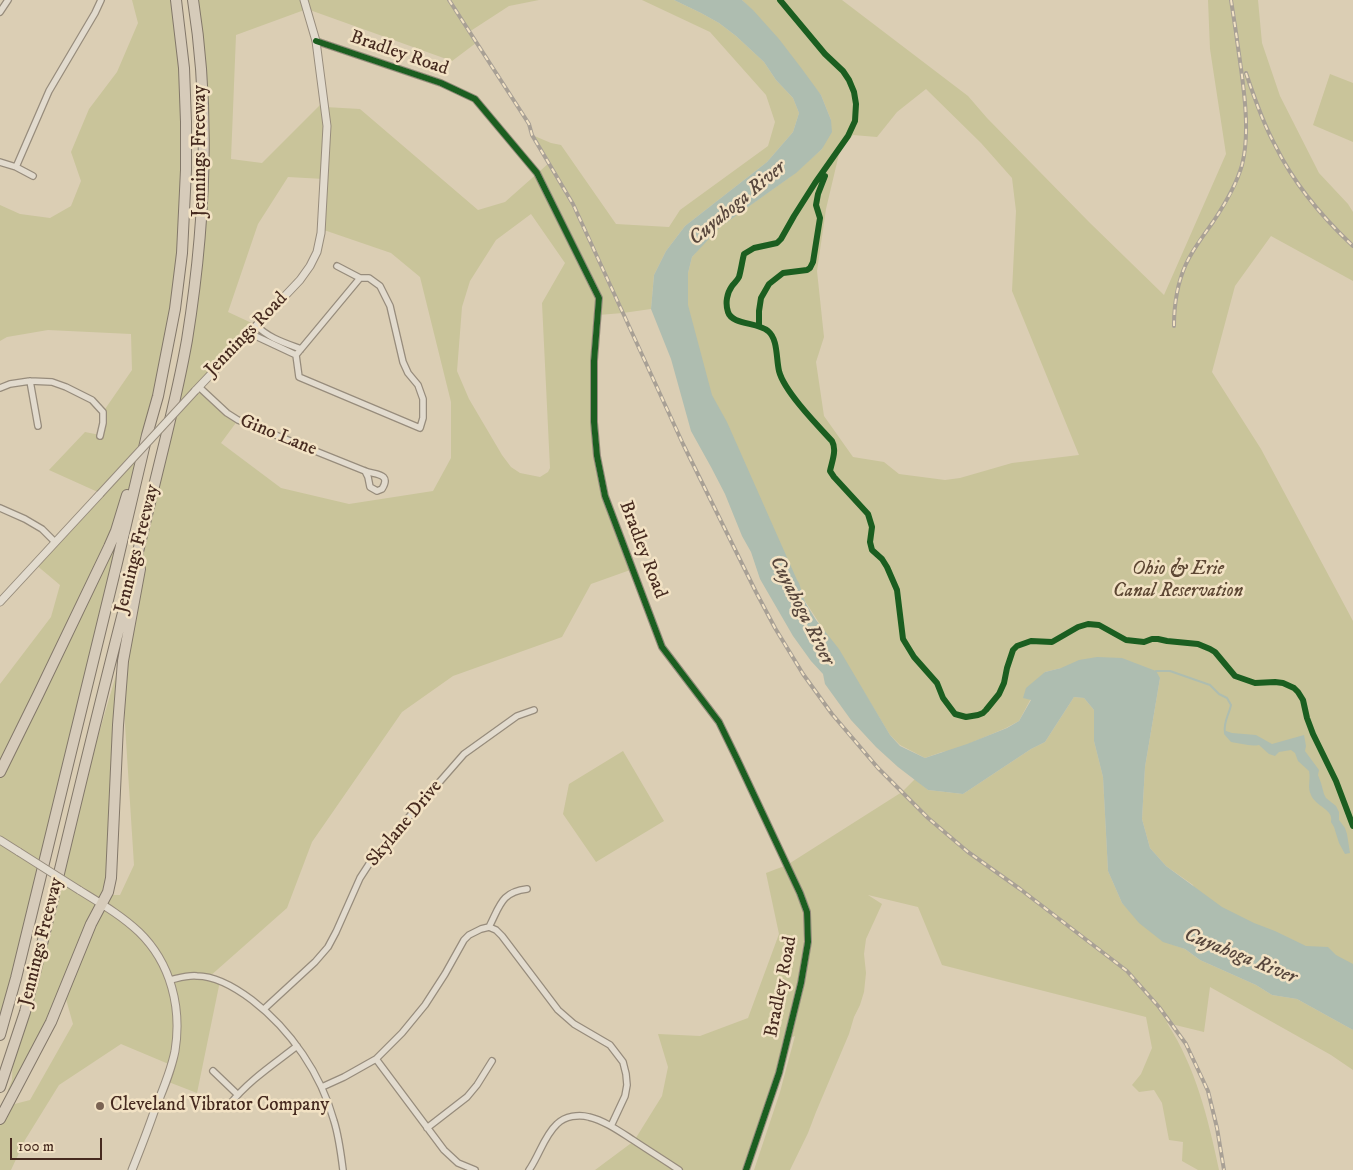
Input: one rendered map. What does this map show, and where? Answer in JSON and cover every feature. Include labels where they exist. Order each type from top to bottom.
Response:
[{"type":"highway","name":"Jennings Freeway","points":[[0,1035],[16,978],[158,396],[173,319],[182,253],[185,212],[186,122],[184,68],[176,0]]},
{"type":"highway","name":"Jennings Freeway","points":[[0,1088],[32,984],[144,530],[187,341],[198,265],[204,137],[202,85],[193,0]]},
{"type":"highway","points":[[0,772],[109,547],[147,435]]},
{"type":"highway","points":[[0,1119],[51,1022],[91,924],[108,892],[111,878],[123,661],[137,587],[144,530]]},
{"type":"street","points":[[0,12],[8,0]]},
{"type":"street","points":[[16,167],[49,91],[96,13],[101,0]]},
{"type":"street","name":"Jennings Road","points":[[0,602],[256,325],[300,280],[310,266],[317,252],[321,233],[327,126],[316,40],[304,0]]},
{"type":"street","name":"Bradley Road","points":[[316,40],[441,83],[475,99],[537,173],[599,298],[594,370],[594,422],[605,496],[662,647],[719,722],[800,893],[807,912],[808,942],[802,983],[779,1073],[746,1170]]},
{"type":"street","points":[[0,162],[16,167],[33,176]]},
{"type":"street","points":[[337,266],[360,278],[369,278],[380,286],[390,306],[408,373],[418,386],[423,399],[423,418],[420,428],[299,377],[296,355],[360,278]]},
{"type":"street","points":[[256,325],[262,332],[301,349]]},
{"type":"street","points":[[249,333],[296,355]]},
{"type":"street","points":[[30,381],[38,426]]},
{"type":"street","points":[[0,388],[10,384],[30,381],[52,382],[66,387],[92,400],[104,412],[100,436]]},
{"type":"street","name":"Gino Lane","points":[[197,389],[238,420],[365,471]]},
{"type":"street","points":[[0,508],[42,529],[55,542]]},
{"type":"street","name":"Skylane Drive","points":[[264,1009],[315,962],[328,947],[360,878],[373,858],[464,754],[517,716],[534,710]]},
{"type":"street","points":[[0,840],[126,920],[140,932],[155,951],[170,980],[177,1018],[174,1051],[170,1070],[132,1170]]},
{"type":"street","points":[[489,927],[504,898],[511,892],[527,889]]},
{"type":"street","points":[[322,1087],[376,1059],[402,1033],[425,1005],[469,934],[489,927],[496,930],[502,936],[558,1010],[574,1024],[610,1045],[622,1062],[627,1085],[611,1126]]},
{"type":"street","points":[[170,980],[196,976],[220,981],[245,995],[264,1009],[278,1023],[306,1059],[322,1087],[338,1135],[343,1170]]},
{"type":"street","points":[[230,1104],[237,1094],[297,1046]]},
{"type":"street","points":[[376,1059],[451,1157],[458,1163],[475,1170]]},
{"type":"street","points":[[427,1128],[467,1097],[477,1086],[492,1061]]},
{"type":"street","points":[[214,1071],[237,1094]]},
{"type":"street","points":[[529,1170],[556,1124],[562,1120],[580,1115],[611,1126],[679,1170]]},
{"type":"green space","points":[[132,0],[176,0],[186,122],[175,309],[134,473],[109,547],[119,554],[0,1035],[0,684],[51,617],[60,585],[35,564],[100,493],[49,470],[85,432],[100,435],[103,412],[132,370],[131,334],[48,330],[7,337],[0,341],[0,205],[20,214],[50,218],[71,206],[81,181],[71,152],[89,109],[117,72],[138,23]]},
{"type":"green space","points":[[193,0],[539,0],[509,6],[469,32],[476,43],[452,61],[307,9],[236,35],[231,159],[262,163],[324,101],[325,107],[360,109],[478,210],[505,202],[549,163],[532,135],[561,145],[616,224],[669,227],[680,210],[768,146],[775,122],[766,95],[710,32],[642,0],[674,0],[719,23],[764,62],[776,80],[793,98],[799,113],[793,132],[767,162],[685,226],[666,251],[654,275],[651,309],[598,315],[594,422],[605,496],[633,569],[591,584],[562,637],[453,676],[402,712],[312,842],[287,908],[209,977],[220,981],[197,1093],[166,1081],[171,1065],[121,1044],[59,1085],[25,1140],[11,1170],[0,1170],[0,1119],[7,1106],[30,1100],[73,1024],[64,992],[12,1091],[8,1090],[12,1080],[13,1049],[65,849],[116,675],[119,674],[106,895],[120,895],[134,865],[122,678],[144,530],[180,377],[204,167]],"holes":[[[288,177],[324,179],[321,229],[391,253],[420,277],[451,402],[451,458],[433,491],[349,504],[281,488],[221,443],[238,420],[199,386],[256,325],[228,312],[258,224]],[[531,214],[565,263],[542,303],[550,468],[548,472],[540,477],[520,473],[511,467],[469,399],[457,371],[462,307],[470,281],[496,240]]]},
{"type":"green space","name":"Ohio & Erie Canal Reservation","points":[[742,0],[842,0],[968,96],[987,118],[1089,222],[1164,295],[1226,154],[1210,49],[1208,0],[1258,0],[1262,43],[1280,96],[1319,173],[1353,212],[1353,281],[1271,236],[1235,286],[1212,372],[1261,449],[1353,621],[1353,988],[1199,911],[1193,885],[1166,866],[1150,848],[1142,819],[1145,767],[1160,678],[1061,668],[1045,672],[1019,721],[952,751],[942,752],[925,758],[900,745],[890,735],[805,601],[708,398],[688,323],[688,273],[692,257],[721,222],[742,211],[790,177],[822,149],[831,120],[821,95],[792,62]],"holes":[[[926,89],[981,143],[1012,178],[1016,211],[1012,291],[1079,455],[1012,463],[960,478],[945,480],[899,474],[884,462],[853,457],[824,416],[816,362],[824,337],[817,271],[826,209],[839,154],[853,135],[877,137],[897,112]]]},
{"type":"green space","points":[[1330,74],[1353,83],[1353,142],[1313,125]]},
{"type":"green space","points":[[1074,697],[1084,698],[1094,710],[1094,741],[1103,777],[1108,871],[1122,903],[1163,941],[1185,949],[1200,960],[1256,985],[1272,995],[1297,999],[1353,1030],[1353,1070],[1331,1055],[1210,987],[1204,1032],[1167,1023],[1186,1058],[1200,1094],[1219,1170],[1198,1170],[1182,1161],[1183,1142],[1169,1140],[1162,1103],[1154,1090],[1139,1092],[1132,1085],[1141,1074],[1152,1048],[1146,1017],[942,965],[918,907],[868,895],[882,904],[866,939],[864,992],[849,1034],[808,1133],[790,1170],[754,1170],[780,1092],[795,1036],[788,1039],[746,1170],[595,1170],[634,1141],[662,1096],[668,1067],[658,1034],[700,1036],[748,1018],[779,934],[766,873],[787,865],[902,792],[915,779],[928,790],[963,794],[1031,749],[1045,742]]},
{"type":"green space","points":[[623,751],[664,821],[596,862],[563,814],[569,784]]},
{"type":"water","name":"Cuyahoga River","points":[[674,0],[742,0],[779,39],[802,69],[821,95],[831,120],[832,132],[822,149],[796,173],[720,227],[692,257],[688,273],[688,305],[712,395],[727,422],[799,583],[805,602],[816,620],[839,649],[890,735],[900,746],[925,758],[967,744],[1007,728],[1019,721],[1031,700],[1023,698],[1026,688],[1045,672],[1061,668],[1079,660],[1097,657],[1122,658],[1156,671],[1160,678],[1145,767],[1142,819],[1150,848],[1166,866],[1222,907],[1306,946],[1328,947],[1336,955],[1353,964],[1353,1030],[1297,999],[1272,995],[1256,985],[1200,960],[1185,949],[1163,942],[1139,923],[1122,903],[1108,871],[1103,777],[1094,741],[1094,710],[1084,698],[1074,697],[1045,742],[1031,749],[963,794],[928,790],[876,747],[851,720],[825,684],[823,674],[793,636],[760,579],[751,552],[742,536],[725,494],[691,431],[671,359],[651,309],[654,275],[666,251],[685,226],[767,162],[793,132],[799,113],[793,98],[776,80],[764,62],[736,36],[719,23]]},
{"type":"water","points":[[1226,731],[1256,735],[1272,744],[1304,735],[1305,751],[1319,770],[1318,775],[1326,798],[1336,806],[1339,812],[1339,820],[1347,834],[1350,853],[1345,854],[1339,843],[1330,814],[1313,799],[1309,789],[1309,771],[1298,761],[1295,753],[1291,750],[1279,752],[1275,756],[1269,754],[1259,745],[1231,742],[1224,734]]},
{"type":"waterway","points":[[1156,671],[1170,671],[1210,685],[1219,694],[1227,698],[1231,705],[1225,722],[1225,733]]},
{"type":"railway","points":[[449,0],[529,124],[532,135],[573,204],[683,444],[756,592],[803,674],[832,714],[878,768],[928,818],[968,852],[1020,889],[1127,971],[1159,1007],[1186,1044],[1208,1091],[1224,1170]]},
{"type":"railway","points":[[1231,0],[1237,39]]},
{"type":"railway","points":[[1174,326],[1177,294],[1186,264],[1226,202],[1242,165],[1245,150],[1246,117],[1236,33]]},
{"type":"railway","points":[[1246,73],[1267,128],[1291,173],[1320,212],[1353,246]]},
{"type":"cycle path","points":[[780,0],[849,80],[856,104],[855,121],[848,136],[815,183],[781,239],[777,243],[754,248],[744,254],[739,277],[728,295],[727,309],[730,316],[735,319],[764,328],[771,334],[774,339],[779,371],[787,388],[802,408],[832,441],[834,452],[830,471],[868,514],[872,527],[870,542],[872,550],[882,559],[897,590],[903,639],[914,657],[937,683],[943,698],[955,714],[966,717],[978,715],[986,710],[999,694],[1004,683],[1013,650],[1017,646],[1031,641],[1052,642],[1078,627],[1088,624],[1099,625],[1126,640],[1144,642],[1158,639],[1198,644],[1215,652],[1235,676],[1255,683],[1283,683],[1298,692],[1303,700],[1313,734],[1336,781],[1353,826]]},
{"type":"cycle path","points":[[316,41],[441,83],[475,99],[537,173],[599,298],[594,361],[594,422],[597,456],[605,496],[662,647],[719,722],[800,893],[807,912],[808,942],[801,983],[779,1073],[746,1170]]},
{"type":"cycle path","points":[[759,326],[761,298],[769,284],[783,273],[807,270],[813,262],[820,218],[816,205],[825,176]]},
{"type":"place","name":"Cleveland Vibrator Company","points":[[100,1106]]}]
